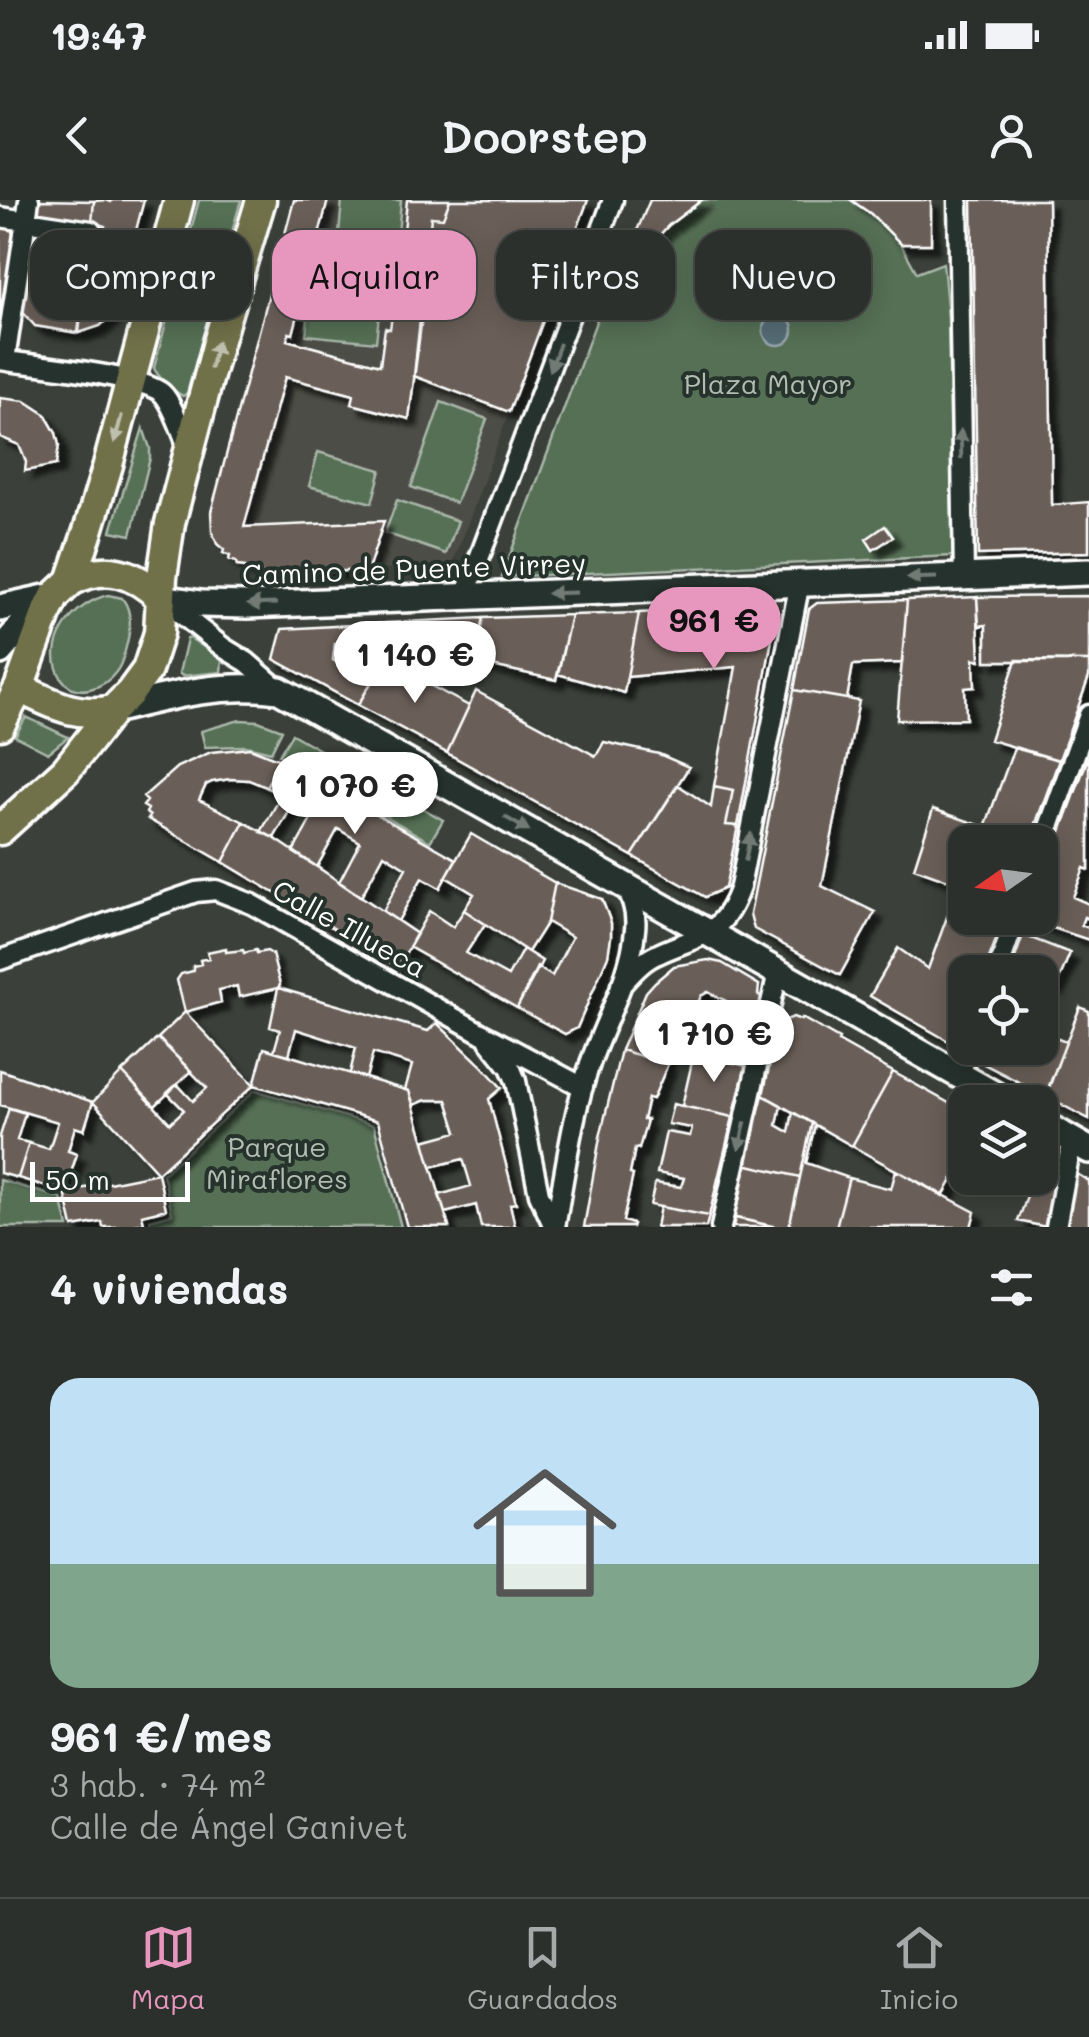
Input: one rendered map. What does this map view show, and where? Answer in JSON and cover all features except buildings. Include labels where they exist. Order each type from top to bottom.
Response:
[{"type":"main road","points":[[0,725],[10,683],[63,589],[108,465],[179,200]]},
{"type":"main road","points":[[0,830],[66,770],[147,670],[159,633],[168,536],[189,449],[261,200]]},
{"type":"main road","name":"Camino de Puente Virrey","points":[[161,598],[248,605],[1089,572]]},
{"type":"main road","points":[[0,651],[28,619],[63,589],[92,573],[123,573],[161,598]]},
{"type":"main road","points":[[0,608],[63,589]]},
{"type":"main road","points":[[10,683],[69,710],[92,714],[214,688],[280,690],[978,1085]]},
{"type":"main road","points":[[1058,1132],[1080,1145]]},
{"type":"street","points":[[29,200],[3,360],[131,380],[155,388],[173,408],[189,449]]},
{"type":"street","points":[[464,596],[613,200]]},
{"type":"street","points":[[958,200],[964,576]]},
{"type":"street","points":[[0,216],[86,230]]},
{"type":"street","points":[[621,985],[648,959],[709,933],[728,914],[740,888],[800,582]]},
{"type":"street","points":[[161,598],[280,690]]},
{"type":"street","points":[[1050,825],[1089,715]]},
{"type":"street","points":[[555,1227],[583,1087],[621,985],[636,929],[635,909],[624,886]]},
{"type":"street","name":"Calle Illueca","points":[[0,960],[196,892],[216,890],[252,904],[583,1087]]},
{"type":"street","points":[[721,1227],[778,972]]},
{"type":"street","points":[[482,1033],[510,1067],[539,1194],[555,1227]]},
{"type":"street","points":[[959,1074],[963,1065]]},
{"type":"street","points":[[521,1102],[528,1082],[548,1070]]},
{"type":"street","points":[[1056,1227],[1080,1145]]},
{"type":"shaded area","points":[[294,200],[450,200],[458,230],[286,230]]},
{"type":"shaded area","points":[[272,283],[272,320],[476,320],[476,293],[509,412],[452,566],[259,575],[259,570],[246,570],[223,553],[214,538],[211,512]]},
{"type":"green space","points":[[199,200],[241,200],[233,230],[191,230]]},
{"type":"green space","points":[[342,200],[401,200],[398,230],[339,230]]},
{"type":"green space","name":"Plaza Mayor","points":[[702,200],[851,200],[897,237],[917,273],[943,263],[948,318],[953,556],[502,577],[597,320],[675,320],[675,230],[664,230]]},
{"type":"green space","points":[[167,320],[207,320],[187,393],[183,396],[167,384],[154,368]]},
{"type":"green space","points":[[308,320],[378,320],[376,342],[306,335]]},
{"type":"green space","points":[[441,402],[487,419],[456,503],[411,487]]},
{"type":"green space","points":[[143,428],[150,458],[131,535],[111,531]]},
{"type":"green space","points":[[318,452],[381,470],[372,503],[309,486]]},
{"type":"green space","points":[[397,500],[458,521],[446,554],[385,533]]},
{"type":"green space","points":[[108,595],[122,598],[130,617],[122,662],[104,683],[90,689],[75,689],[62,679],[56,666],[58,639],[83,607]]},
{"type":"green space","points":[[190,638],[222,659],[221,672],[182,676],[179,673]]},
{"type":"green space","points":[[26,717],[68,737],[48,753],[15,736]]},
{"type":"green space","points":[[240,720],[258,721],[282,730],[271,752],[246,746],[205,747],[201,731]]},
{"type":"green space","points":[[292,734],[368,777],[356,799],[279,755]]},
{"type":"green space","points":[[382,785],[443,820],[430,842],[370,807]]},
{"type":"green space","name":"Parque Miraflores","points":[[255,1090],[374,1125],[401,1227],[145,1227],[151,1226],[150,1220],[172,1214],[163,1174]]},
{"type":"green space","points":[[0,1180],[61,1198],[68,1227],[0,1227]]},
{"type":"water","points":[[768,320],[788,320],[792,336],[784,344],[772,344],[764,336]]}]
